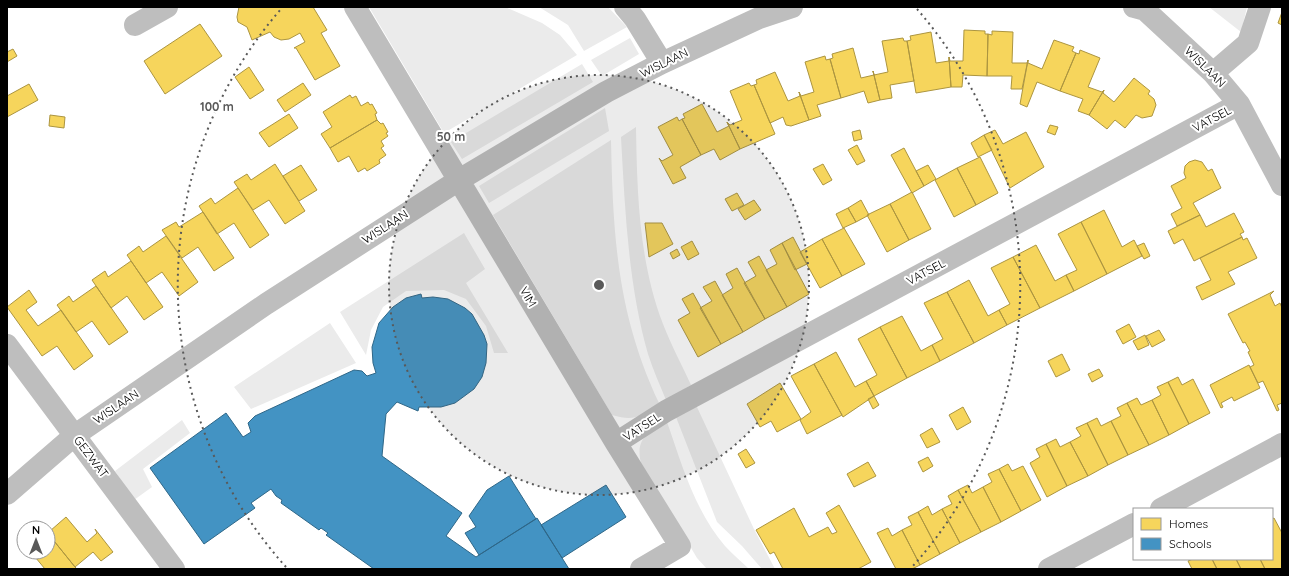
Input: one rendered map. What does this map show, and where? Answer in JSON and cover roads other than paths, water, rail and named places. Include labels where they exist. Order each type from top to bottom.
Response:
[{"type":"street","points":[[135,25],[167,7]]},
{"type":"street","name":"VIM","points":[[355,7],[616,443],[680,546],[641,569]]},
{"type":"street","points":[[625,7],[635,19],[662,63]]},
{"type":"street","name":"WISLAAN","points":[[7,494],[75,435],[266,304],[459,180],[606,92],[662,63],[759,18],[792,7]]},
{"type":"street","points":[[1213,73],[1248,43],[1260,7]]},
{"type":"street","name":"WISLAAN","points":[[1142,8],[1213,73],[1239,104],[1282,186]]},
{"type":"street","name":"VATSEL","points":[[616,443],[666,411],[1239,104]]},
{"type":"street","name":"GEZWAT","points":[[7,345],[174,569]]},
{"type":"street","points":[[1163,508],[1282,444]]},
{"type":"street","points":[[1049,569],[1133,525]]}]
